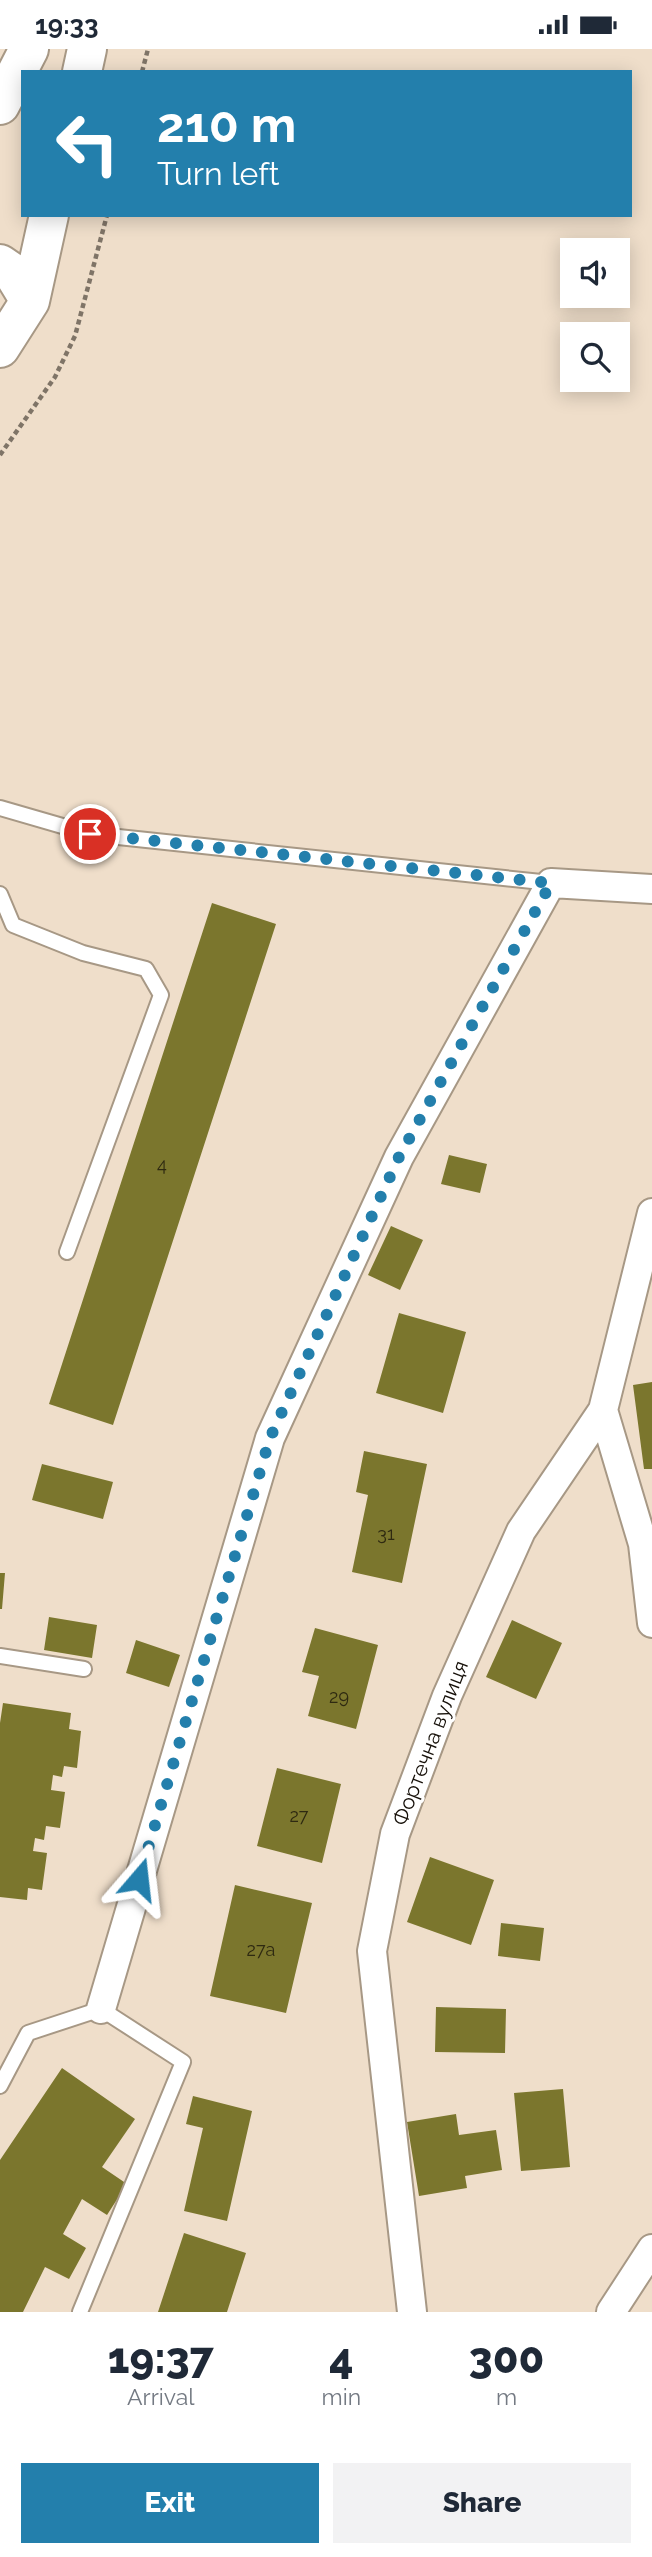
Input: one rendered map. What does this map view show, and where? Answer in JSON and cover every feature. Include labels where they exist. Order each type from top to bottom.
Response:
[{"type":"main road","points":[[0,105],[29,49]]},
{"type":"main road","points":[[82,70],[87,49]]},
{"type":"main road","points":[[0,348],[30,301],[49,217]]},
{"type":"main road","points":[[0,264],[13,273],[30,301]]},
{"type":"street","points":[[101,2009],[270,1438],[399,1157],[551,883],[652,889]]},
{"type":"street","name":"Фортечна вулиця","points":[[412,2312],[372,1951],[395,1834],[447,1696],[521,1531],[603,1411],[652,1213]]},
{"type":"street","points":[[603,1411],[643,1544],[652,1623]]},
{"type":"street","points":[[611,2312],[652,2249]]},
{"type":"lane","points":[[0,808],[90,834],[551,883]]},
{"type":"lane","points":[[0,894],[13,925],[83,953],[146,969],[162,995],[67,1252]]},
{"type":"lane","points":[[0,1656],[84,1669]]},
{"type":"lane","points":[[0,2086],[27,2032],[101,2009],[183,2062],[80,2312]]},
{"type":"path","points":[[143,70],[148,49]]},
{"type":"path","points":[[0,454],[55,377],[75,336],[106,217]]},
{"type":"building","points":[[212,903],[276,924],[113,1425],[49,1404]]},
{"type":"building","points":[[449,1155],[487,1164],[480,1193],[441,1184]]},
{"type":"building","points":[[391,1226],[423,1240],[400,1290],[368,1275]]},
{"type":"building","points":[[399,1313],[466,1332],[443,1413],[376,1393]]},
{"type":"building","points":[[652,1382],[652,1469],[644,1469],[633,1385]]},
{"type":"building","points":[[364,1451],[427,1464],[402,1583],[352,1572],[368,1495],[356,1492]]},
{"type":"building","points":[[42,1464],[113,1482],[103,1519],[32,1500]]},
{"type":"building","points":[[0,1573],[5,1573],[2,1609],[0,1609]]},
{"type":"building","points":[[49,1617],[97,1625],[92,1658],[44,1650]]},
{"type":"building","points":[[512,1620],[562,1643],[536,1699],[486,1677]]},
{"type":"building","points":[[315,1628],[378,1645],[356,1729],[308,1716],[319,1676],[302,1672]]},
{"type":"building","points":[[136,1640],[180,1655],[169,1687],[126,1673]]},
{"type":"building","points":[[3,1703],[71,1713],[69,1729],[81,1731],[77,1768],[64,1766],[62,1777],[53,1775],[51,1790],[65,1792],[60,1828],[46,1826],[44,1840],[35,1838],[33,1851],[47,1853],[42,1890],[28,1888],[27,1900],[0,1897],[0,1723]]},
{"type":"building","points":[[277,1768],[341,1784],[322,1863],[257,1846]]},
{"type":"building","points":[[430,1857],[494,1880],[471,1945],[407,1922]]},
{"type":"building","points":[[235,1885],[312,1903],[286,2013],[210,1996]]},
{"type":"building","points":[[501,1923],[544,1928],[540,1961],[498,1956]]},
{"type":"building","points":[[436,2007],[506,2009],[505,2053],[435,2052]]},
{"type":"building","points":[[62,2068],[135,2119],[102,2167],[127,2184],[107,2215],[82,2199],[63,2234],[86,2248],[69,2279],[45,2267],[23,2312],[0,2312],[0,2160]]},
{"type":"building","points":[[563,2089],[570,2167],[521,2171],[514,2093]]},
{"type":"building","points":[[193,2096],[252,2111],[227,2221],[184,2211],[203,2128],[186,2124]]},
{"type":"building","points":[[456,2114],[459,2135],[496,2130],[502,2170],[465,2176],[467,2188],[419,2196],[407,2122]]},
{"type":"building","points":[[184,2233],[246,2253],[227,2312],[158,2312]]},
{"type":"route","points":[[90,834],[551,883],[399,1157],[270,1438],[139,1879]]}]
